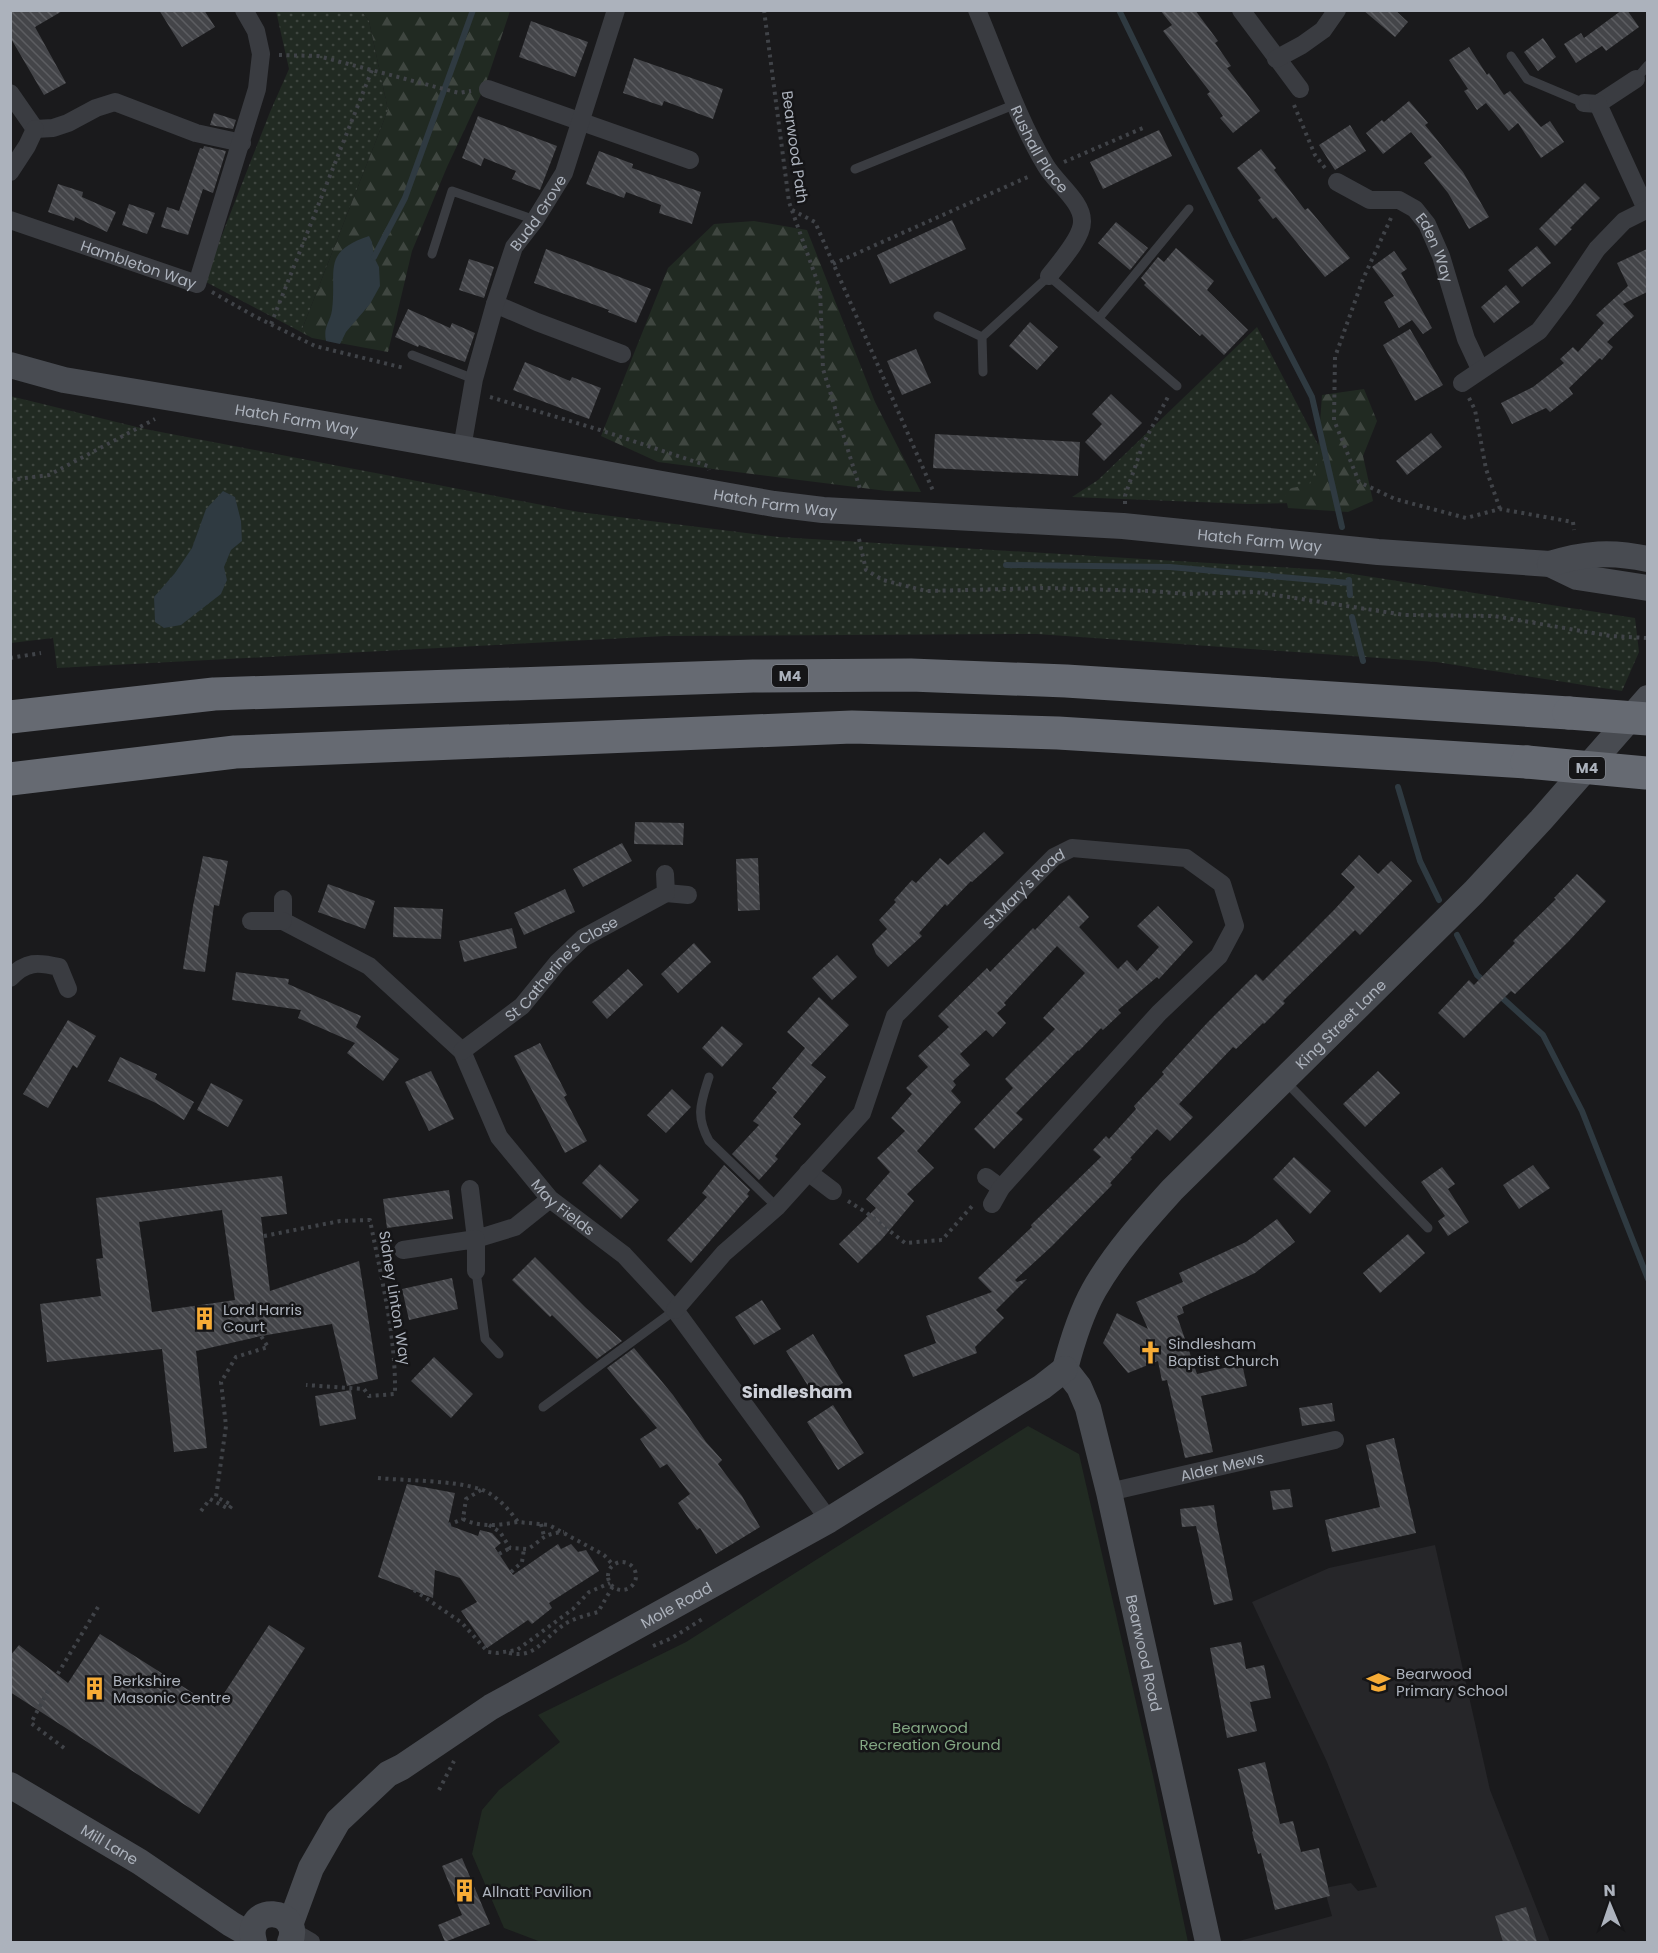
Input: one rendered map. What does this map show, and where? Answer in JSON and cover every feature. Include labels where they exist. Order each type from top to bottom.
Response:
[{"type":"highway","name":"M4","points":[[10,717],[214,694],[753,676],[911,675],[1066,681],[1569,712],[1647,719]]},
{"type":"highway","name":"M4","points":[[10,779],[235,752],[852,727],[1058,733],[1527,762],[1647,773]]},
{"type":"street","name":"Hambleton Way","points":[[10,220],[197,284],[257,89],[261,54],[256,31],[244,10]]},
{"type":"street","name":"Budd Grove","points":[[462,448],[474,379],[514,247],[564,173],[616,10]]},
{"type":"street","name":"Rushall Place","points":[[977,10],[1016,104],[1048,169],[1076,203],[1082,217],[1081,231],[1049,276]]},
{"type":"street","points":[[1240,10],[1276,59],[1296,93]]},
{"type":"street","points":[[1276,59],[1323,30],[1337,10]]},
{"type":"street","points":[[1462,383],[1539,332],[1597,249],[1624,221],[1647,209],[1591,104],[1642,72]]},
{"type":"street","points":[[488,89],[690,160]]},
{"type":"street","points":[[10,93],[35,129]]},
{"type":"street","points":[[35,129],[60,125],[115,102],[196,133],[242,143]]},
{"type":"street","points":[[10,172],[35,129]]},
{"type":"street","name":"Eden Way","points":[[1337,182],[1370,200],[1399,200],[1415,209],[1427,224],[1441,256],[1466,339],[1480,369]]},
{"type":"street","points":[[495,304],[622,354]]},
{"type":"street","name":"Hatch Farm Way","points":[[10,365],[64,380],[462,448],[695,491],[823,510],[1123,526],[1378,552],[1550,564],[1597,553],[1647,559]]},
{"type":"street","name":"Hatch Farm Way","points":[[1550,564],[1577,577],[1639,586]]},
{"type":"street","points":[[1639,586],[1647,606]]},
{"type":"street","name":"King Street Lane","points":[[1065,1369],[1079,1321],[1094,1290],[1133,1234],[1172,1190],[1283,1078],[1474,892],[1541,820],[1647,698]]},
{"type":"street","name":"St.Mary's Road","points":[[675,1310],[724,1253],[777,1207],[862,1113],[895,1016],[1054,857],[1072,848],[1186,858],[1222,884],[1235,926],[1219,956],[1159,1013],[1001,1188],[992,1204]]},
{"type":"street","points":[[665,874],[666,893],[688,895]]},
{"type":"street","name":"St Catherine's Close","points":[[462,1051],[522,1006],[558,962],[583,938],[666,893]]},
{"type":"street","points":[[283,899],[283,921]]},
{"type":"street","name":"May Fields","points":[[251,921],[283,921],[369,966],[462,1051],[499,1137],[550,1199],[624,1255],[675,1310],[829,1520]]},
{"type":"street","points":[[10,978],[18,970],[39,962],[59,967],[68,989]]},
{"type":"street","points":[[808,1172],[833,1191]]},
{"type":"street","points":[[986,1177],[1001,1188]]},
{"type":"street","points":[[470,1189],[476,1239],[476,1271]]},
{"type":"street","points":[[403,1250],[476,1239],[514,1227],[550,1199]]},
{"type":"street","name":"Bearwood Road","points":[[1065,1369],[1079,1387],[1088,1408],[1109,1492],[1208,1942]]},
{"type":"street","name":"Mole Road","points":[[278,1932],[338,1821],[388,1774],[491,1707],[829,1520],[1042,1388],[1065,1369]]},
{"type":"street","name":"Alder Mews","points":[[1109,1492],[1335,1440]]},
{"type":"street","name":"Mill Lane","points":[[10,1785],[140,1862],[231,1924],[278,1932]]},
{"type":"lane","points":[[1511,56],[1527,79],[1591,104]]},
{"type":"lane","points":[[855,169],[1016,104]]},
{"type":"lane","points":[[432,254],[452,191],[535,219]]},
{"type":"lane","points":[[1098,318],[1189,209]]},
{"type":"lane","points":[[983,372],[982,337],[1049,276],[1177,386]]},
{"type":"lane","points":[[938,316],[982,337]]},
{"type":"lane","points":[[412,355],[474,379]]},
{"type":"lane","points":[[709,1077],[699,1110],[702,1128],[709,1141],[777,1207]]},
{"type":"lane","points":[[1283,1078],[1428,1228]]},
{"type":"lane","points":[[476,1271],[485,1339],[498,1354]]},
{"type":"lane","points":[[543,1407],[675,1310]]},
{"type":"path","name":"Bearwood Path","points":[[764,10],[789,202],[820,289],[823,369],[861,493]]},
{"type":"path","points":[[261,54],[318,56],[459,93]]},
{"type":"path","points":[[271,324],[372,70]]},
{"type":"path","points":[[1296,93],[1315,155],[1337,182]]},
{"type":"path","points":[[833,264],[1143,128]]},
{"type":"path","points":[[1399,200],[1363,279],[1335,357],[1334,420],[1359,482],[1395,499],[1466,518],[1500,509],[1573,522],[1574,530]]},
{"type":"path","points":[[792,210],[815,222],[935,497]]},
{"type":"path","points":[[197,284],[315,346],[408,369]]},
{"type":"path","points":[[1462,383],[1474,410],[1486,469],[1500,509]]},
{"type":"path","points":[[1123,526],[1125,496],[1143,444],[1166,398],[1177,386]]},
{"type":"path","points":[[489,397],[600,430],[708,466],[711,474]]},
{"type":"path","points":[[10,480],[49,475],[161,416]]},
{"type":"path","points":[[859,539],[866,570],[883,580],[926,591],[1045,588],[1186,594],[1256,592],[1405,615],[1494,616],[1611,636],[1647,639]]},
{"type":"path","points":[[10,658],[41,653]]},
{"type":"path","points":[[833,1191],[867,1213],[905,1243],[942,1240],[986,1190],[1001,1188]]},
{"type":"path","name":"Sidney Linton Way","points":[[264,1236],[340,1221],[370,1220],[388,1312],[395,1394],[369,1396],[364,1389],[306,1385]]},
{"type":"path","points":[[201,1511],[210,1499],[229,1509],[232,1505],[216,1497],[226,1426],[221,1382],[236,1357],[261,1347],[268,1347],[261,1336]]},
{"type":"path","points":[[378,1478],[459,1485],[482,1490],[500,1501],[518,1522]]},
{"type":"path","points":[[463,1520],[466,1499],[482,1490]]},
{"type":"path","points":[[448,1525],[463,1520],[472,1524],[497,1525],[518,1522],[549,1525],[604,1555],[613,1565]]},
{"type":"path","points":[[489,1524],[500,1532],[510,1548]]},
{"type":"path","points":[[541,1524],[544,1536]]},
{"type":"path","points":[[499,1554],[510,1548],[528,1549],[544,1536],[565,1532]]},
{"type":"path","points":[[511,1572],[522,1562],[524,1549]]},
{"type":"path","points":[[621,1561],[630,1564],[636,1571],[633,1584],[626,1589],[616,1589],[611,1584],[608,1573],[613,1565],[621,1561]]},
{"type":"path","points":[[414,1590],[462,1623],[488,1652],[505,1652],[517,1650],[573,1609],[589,1592],[611,1584]]},
{"type":"path","points":[[505,1652],[519,1655],[536,1649],[562,1625],[598,1612],[611,1584]]},
{"type":"path","points":[[64,1748],[31,1723],[51,1685],[99,1607]]},
{"type":"path","points":[[559,1619],[562,1625]]},
{"type":"shaded area","points":[[369,236],[379,267],[380,286],[370,304],[346,332],[340,344],[326,341],[326,328],[332,310],[334,264],[344,249]]},
{"type":"shaded area","points":[[223,491],[235,497],[241,521],[242,541],[231,550],[224,567],[227,580],[221,594],[181,625],[164,628],[155,622],[154,597],[175,573],[192,548],[206,509]]},
{"type":"shaded area","name":"Bearwood Primary School","points":[[1435,1545],[1490,1790],[1550,1942],[1240,1942],[1332,1916],[1324,1888],[1351,1883],[1358,1891],[1377,1887],[1327,1762],[1252,1602],[1329,1568]]},
{"type":"green space","points":[[276,11],[362,11],[369,21],[388,110],[301,332],[204,281],[289,69]]},
{"type":"green space","points":[[362,11],[510,11],[485,86],[447,167],[412,251],[388,352],[312,338],[301,332],[388,110],[369,21]]},
{"type":"green space","points":[[754,221],[807,230],[875,402],[921,492],[887,491],[658,462],[601,436],[668,268],[714,224]]},
{"type":"green space","points":[[1257,327],[1348,502],[1248,504],[1072,497],[1098,480]]},
{"type":"green space","points":[[1364,389],[1377,421],[1363,456],[1373,501],[1348,512],[1288,508],[1284,490],[1310,484],[1317,464],[1322,395]]},
{"type":"green space","points":[[10,396],[145,429],[579,512],[779,537],[1327,570],[1635,618],[1639,652],[1622,691],[1436,662],[1037,634],[665,636],[57,668],[53,638],[11,643]]},
{"type":"green space","name":"Bearwood Recreation Ground","points":[[1028,1426],[1079,1454],[1153,1776],[1188,1942],[541,1942],[504,1928],[472,1854],[482,1810],[499,1790],[560,1742],[538,1715],[686,1642]]},
{"type":"building","points":[[10,10],[64,10],[35,27],[66,83],[44,95],[10,37]]},
{"type":"building","points":[[159,10],[204,10],[215,27],[182,47]]},
{"type":"building","points":[[1160,10],[1195,10],[1218,41],[1215,43],[1231,66],[1227,68],[1260,111],[1233,133],[1220,118],[1223,116],[1207,94],[1210,92],[1163,31],[1172,25]]},
{"type":"building","points":[[1363,10],[1395,10],[1408,22],[1395,37]]},
{"type":"building","points":[[1622,10],[1627,10],[1639,27],[1606,51],[1602,46],[1576,63],[1564,44],[1581,33],[1584,38]]},
{"type":"building","points":[[531,21],[588,42],[575,77],[519,57]]},
{"type":"building","points":[[1543,38],[1556,57],[1538,71],[1524,52]]},
{"type":"building","points":[[1469,47],[1487,75],[1489,73],[1504,95],[1510,91],[1541,127],[1550,121],[1564,142],[1541,158],[1518,123],[1509,131],[1486,103],[1477,110],[1464,91],[1468,89],[1449,60]]},
{"type":"building","points":[[634,58],[723,89],[713,119],[664,101],[662,106],[623,93]]},
{"type":"building","points":[[1409,101],[1428,123],[1425,125],[1463,172],[1489,217],[1469,229],[1448,193],[1424,163],[1432,157],[1411,132],[1383,154],[1366,133],[1382,120],[1384,122]]},
{"type":"building","points":[[214,113],[236,120],[233,129],[210,125]]},
{"type":"building","points":[[478,116],[557,146],[540,190],[512,179],[516,171],[484,158],[481,166],[462,158]]},
{"type":"building","points":[[1350,125],[1366,151],[1335,170],[1319,145]]},
{"type":"building","points":[[1159,130],[1172,156],[1103,189],[1090,162]]},
{"type":"building","points":[[204,146],[226,151],[213,193],[203,189],[188,235],[161,227],[167,207],[179,211],[200,148],[203,149]]},
{"type":"building","points":[[1261,149],[1305,210],[1308,208],[1350,258],[1325,277],[1276,217],[1273,219],[1258,200],[1261,198],[1237,168]]},
{"type":"building","points":[[599,151],[633,164],[632,168],[701,192],[692,224],[659,213],[661,205],[626,192],[624,198],[586,184]]},
{"type":"building","points":[[1585,183],[1600,198],[1555,246],[1539,229]]},
{"type":"building","points":[[58,184],[83,192],[82,197],[116,212],[107,232],[75,217],[74,221],[48,212]]},
{"type":"building","points":[[129,204],[155,213],[147,234],[122,225]]},
{"type":"building","points":[[952,220],[966,249],[890,284],[877,255]]},
{"type":"building","points":[[1116,222],[1148,248],[1130,270],[1098,243]]},
{"type":"building","points":[[1537,246],[1551,263],[1522,287],[1508,270]]},
{"type":"building","points":[[1176,248],[1214,281],[1207,290],[1248,330],[1224,355],[1144,285],[1146,283],[1141,278],[1158,257],[1164,262]]},
{"type":"building","points":[[546,249],[651,289],[636,323],[608,312],[609,310],[534,283]]},
{"type":"building","points":[[1647,249],[1647,292],[1623,304],[1634,316],[1607,342],[1613,347],[1602,360],[1600,358],[1569,388],[1573,394],[1550,412],[1546,408],[1512,424],[1501,403],[1533,387],[1564,363],[1560,359],[1573,347],[1578,352],[1604,323],[1596,315],[1628,286],[1617,263]]},
{"type":"building","points":[[1394,251],[1407,269],[1401,273],[1432,328],[1423,334],[1412,320],[1399,328],[1384,302],[1394,296],[1372,267]]},
{"type":"building","points":[[469,259],[494,267],[484,298],[459,290]]},
{"type":"building","points":[[1506,285],[1520,302],[1494,323],[1481,307]]},
{"type":"building","points":[[408,309],[450,328],[452,323],[475,333],[465,362],[395,337]]},
{"type":"building","points":[[1030,322],[1058,347],[1037,370],[1009,346]]},
{"type":"building","points":[[1410,329],[1443,385],[1415,401],[1383,345]]},
{"type":"building","points":[[916,349],[931,383],[902,395],[887,361]]},
{"type":"building","points":[[525,362],[570,381],[572,377],[601,388],[589,419],[513,390]]},
{"type":"building","points":[[1111,394],[1142,423],[1104,461],[1085,442],[1102,424],[1092,414]]},
{"type":"building","points":[[1431,433],[1442,447],[1407,475],[1396,461]]},
{"type":"building","points":[[935,434],[1080,442],[1078,476],[933,468]]},
{"type":"building","points":[[635,822],[684,823],[683,845],[634,844]]},
{"type":"building","points":[[984,832],[1004,853],[971,881],[947,906],[945,904],[919,933],[922,936],[888,967],[876,954],[872,944],[887,929],[879,920],[912,880],[916,883],[940,858],[948,865]]},
{"type":"building","points":[[622,843],[632,861],[583,887],[573,869]]},
{"type":"building","points":[[1359,855],[1378,874],[1391,861],[1412,881],[1360,935],[1355,930],[1283,1001],[1285,1003],[1264,1024],[1236,1049],[1233,1047],[1179,1104],[1193,1117],[1170,1141],[1157,1129],[1130,1158],[1132,1159],[1110,1183],[1112,1185],[1015,1280],[1017,1282],[1027,1279],[996,1310],[1004,1318],[975,1347],[977,1353],[913,1377],[904,1355],[936,1343],[926,1316],[992,1292],[978,1278],[1101,1157],[1093,1150],[1106,1136],[1109,1139],[1136,1109],[1134,1106],[1164,1074],[1162,1072],[1208,1022],[1256,974],[1263,981],[1355,887],[1341,874]]},
{"type":"building","points":[[203,856],[228,861],[219,906],[214,905],[205,972],[183,969]]},
{"type":"building","points":[[758,858],[760,910],[738,911],[736,859]]},
{"type":"building","points":[[1577,874],[1606,901],[1515,994],[1511,991],[1464,1038],[1438,1013],[1469,980],[1474,985]]},
{"type":"building","points":[[328,884],[375,901],[365,929],[318,912]]},
{"type":"building","points":[[565,889],[575,912],[524,935],[514,913]]},
{"type":"building","points":[[1069,895],[1089,917],[1079,927],[1118,969],[1127,960],[1137,971],[1159,947],[1137,926],[1158,906],[1193,942],[1159,979],[1157,977],[1118,1010],[1121,1013],[1103,1030],[1101,1028],[1016,1113],[1023,1119],[994,1149],[974,1129],[1013,1088],[1005,1079],[1055,1029],[1043,1018],[1085,973],[1057,946],[997,1013],[1006,1023],[993,1037],[986,1030],[960,1054],[970,1065],[953,1081],[956,1085],[951,1091],[961,1102],[917,1151],[934,1168],[907,1194],[914,1201],[858,1263],[839,1244],[876,1208],[866,1199],[890,1172],[877,1158],[905,1131],[891,1118],[912,1094],[906,1088],[928,1067],[918,1056],[949,1027],[938,1016],[987,968],[990,972]]},
{"type":"building","points":[[394,907],[443,909],[441,939],[393,937]]},
{"type":"building","points":[[512,928],[517,948],[464,962],[459,941]]},
{"type":"building","points":[[694,943],[711,962],[678,993],[661,974]]},
{"type":"building","points":[[837,955],[857,977],[832,1000],[812,978]]},
{"type":"building","points":[[628,969],[643,985],[607,1019],[592,1002]]},
{"type":"building","points":[[236,972],[289,979],[288,984],[361,1016],[356,1027],[399,1059],[383,1081],[347,1053],[355,1043],[298,1018],[301,1010],[232,1000]]},
{"type":"building","points":[[819,997],[849,1025],[811,1065],[826,1077],[793,1117],[801,1124],[775,1156],[778,1159],[759,1180],[732,1154],[759,1125],[753,1121],[777,1092],[772,1088],[805,1048],[787,1032]]},
{"type":"building","points":[[68,1020],[96,1036],[77,1068],[73,1065],[48,1108],[23,1094]]},
{"type":"building","points":[[722,1026],[743,1044],[722,1067],[702,1048]]},
{"type":"building","points":[[540,1043],[567,1095],[564,1097],[587,1141],[565,1153],[514,1056]]},
{"type":"building","points":[[120,1057],[157,1074],[155,1079],[194,1102],[184,1120],[156,1103],[108,1081]]},
{"type":"building","points":[[431,1071],[454,1119],[429,1131],[405,1082]]},
{"type":"building","points":[[1378,1071],[1400,1093],[1365,1127],[1343,1104]]},
{"type":"building","points":[[211,1083],[243,1100],[228,1127],[197,1110]]},
{"type":"building","points":[[672,1089],[691,1107],[666,1133],[647,1115]]},
{"type":"building","points":[[1294,1157],[1331,1191],[1310,1214],[1273,1179]]},
{"type":"building","points":[[600,1164],[639,1200],[621,1219],[582,1183]]},
{"type":"building","points":[[724,1165],[750,1190],[747,1194],[749,1196],[691,1263],[667,1240],[707,1197],[702,1193]]},
{"type":"building","points":[[1533,1165],[1550,1188],[1519,1209],[1503,1185]]},
{"type":"building","points":[[1442,1167],[1455,1184],[1448,1189],[1469,1222],[1448,1236],[1438,1221],[1445,1216],[1421,1182]]},
{"type":"building","name":"Lord Harris Court","points":[[282,1176],[287,1214],[261,1217],[270,1291],[359,1261],[378,1379],[347,1386],[332,1324],[261,1336],[196,1351],[207,1448],[174,1452],[162,1349],[47,1362],[40,1304],[101,1296],[96,1259],[103,1258],[96,1198]],"holes":[[[222,1210],[235,1300],[152,1312],[139,1222]]]},
{"type":"building","points":[[449,1190],[453,1219],[387,1228],[383,1199]]},
{"type":"building","points":[[1277,1219],[1295,1242],[1255,1273],[1182,1307],[1184,1313],[1177,1316],[1197,1374],[1242,1364],[1247,1386],[1201,1396],[1213,1452],[1185,1458],[1167,1380],[1162,1381],[1158,1361],[1128,1373],[1103,1343],[1117,1313],[1148,1329],[1136,1302],[1183,1282],[1179,1273],[1246,1242]]},
{"type":"building","points":[[1408,1234],[1425,1253],[1380,1293],[1363,1273]]},
{"type":"building","points":[[535,1257],[622,1341],[597,1359],[552,1315],[550,1317],[512,1280]]},
{"type":"building","points":[[452,1278],[458,1309],[409,1320],[402,1289]]},
{"type":"building","points":[[762,1300],[781,1329],[754,1345],[735,1317]]},
{"type":"building","points":[[813,1334],[843,1383],[817,1400],[786,1351]]},
{"type":"building","points":[[634,1348],[722,1460],[718,1464],[742,1496],[760,1527],[716,1554],[700,1528],[697,1530],[678,1503],[690,1494],[667,1464],[660,1468],[640,1439],[657,1428],[607,1368]]},
{"type":"building","points":[[434,1357],[473,1394],[451,1418],[411,1381]]},
{"type":"building","points":[[351,1390],[356,1419],[320,1426],[315,1396]]},
{"type":"building","points":[[1332,1403],[1335,1421],[1302,1426],[1299,1408]]},
{"type":"building","points":[[833,1405],[864,1453],[838,1470],[807,1422]]},
{"type":"building","points":[[1394,1438],[1416,1533],[1332,1552],[1325,1520],[1380,1507],[1366,1445]]},
{"type":"building","points":[[407,1484],[455,1493],[448,1525],[478,1536],[480,1530],[492,1533],[501,1543],[495,1548],[513,1575],[558,1544],[561,1549],[571,1544],[578,1552],[586,1550],[599,1571],[549,1603],[552,1608],[532,1624],[528,1620],[487,1648],[461,1611],[477,1602],[460,1578],[435,1570],[433,1598],[378,1577]]},
{"type":"building","points":[[1290,1489],[1293,1507],[1273,1510],[1270,1491]]},
{"type":"building","points":[[1214,1505],[1233,1600],[1214,1605],[1196,1526],[1182,1527],[1180,1509]]},
{"type":"building","points":[[269,1625],[305,1648],[199,1814],[10,1692],[10,1656],[19,1645],[68,1683],[100,1634],[215,1707]]},
{"type":"building","points":[[1241,1642],[1246,1669],[1264,1665],[1271,1698],[1250,1702],[1257,1731],[1227,1738],[1210,1648]]},
{"type":"building","points":[[1265,1762],[1280,1824],[1293,1821],[1301,1852],[1319,1848],[1330,1896],[1275,1910],[1261,1853],[1258,1854],[1252,1832],[1238,1769]]},
{"type":"building","name":"Allnatt Pavilion","points":[[462,1858],[490,1924],[445,1942],[438,1925],[462,1915],[442,1866]]},
{"type":"building","points":[[1526,1907],[1537,1942],[1503,1942],[1495,1916]]},
{"type":"waterway","points":[[374,257],[405,198],[473,10]]},
{"type":"waterway","points":[[1119,10],[1231,240],[1312,397],[1342,527]]},
{"type":"waterway","points":[[1006,565],[1170,567],[1349,583]]},
{"type":"waterway","points":[[1349,580],[1350,595]]},
{"type":"waterway","points":[[1352,617],[1363,661]]},
{"type":"waterway","points":[[1398,787],[1420,861],[1439,900]]},
{"type":"waterway","points":[[1457,935],[1477,975],[1486,983]]},
{"type":"waterway","points":[[1498,994],[1543,1035],[1582,1111],[1648,1279]]},
{"type":"place","name":"Lord Harris Court","points":[[205,1318]]},
{"type":"place","name":"Sindlesham Baptist Church","points":[[1150,1352]]},
{"type":"place","name":"Bearwood Primary School","points":[[1378,1682]]},
{"type":"place","name":"Berkshire Masonic Centre","points":[[95,1689]]},
{"type":"place","name":"Allnatt Pavilion","points":[[464,1891]]},
{"type":"district","name":"Sindlesham","points":[[797,1391]]}]
